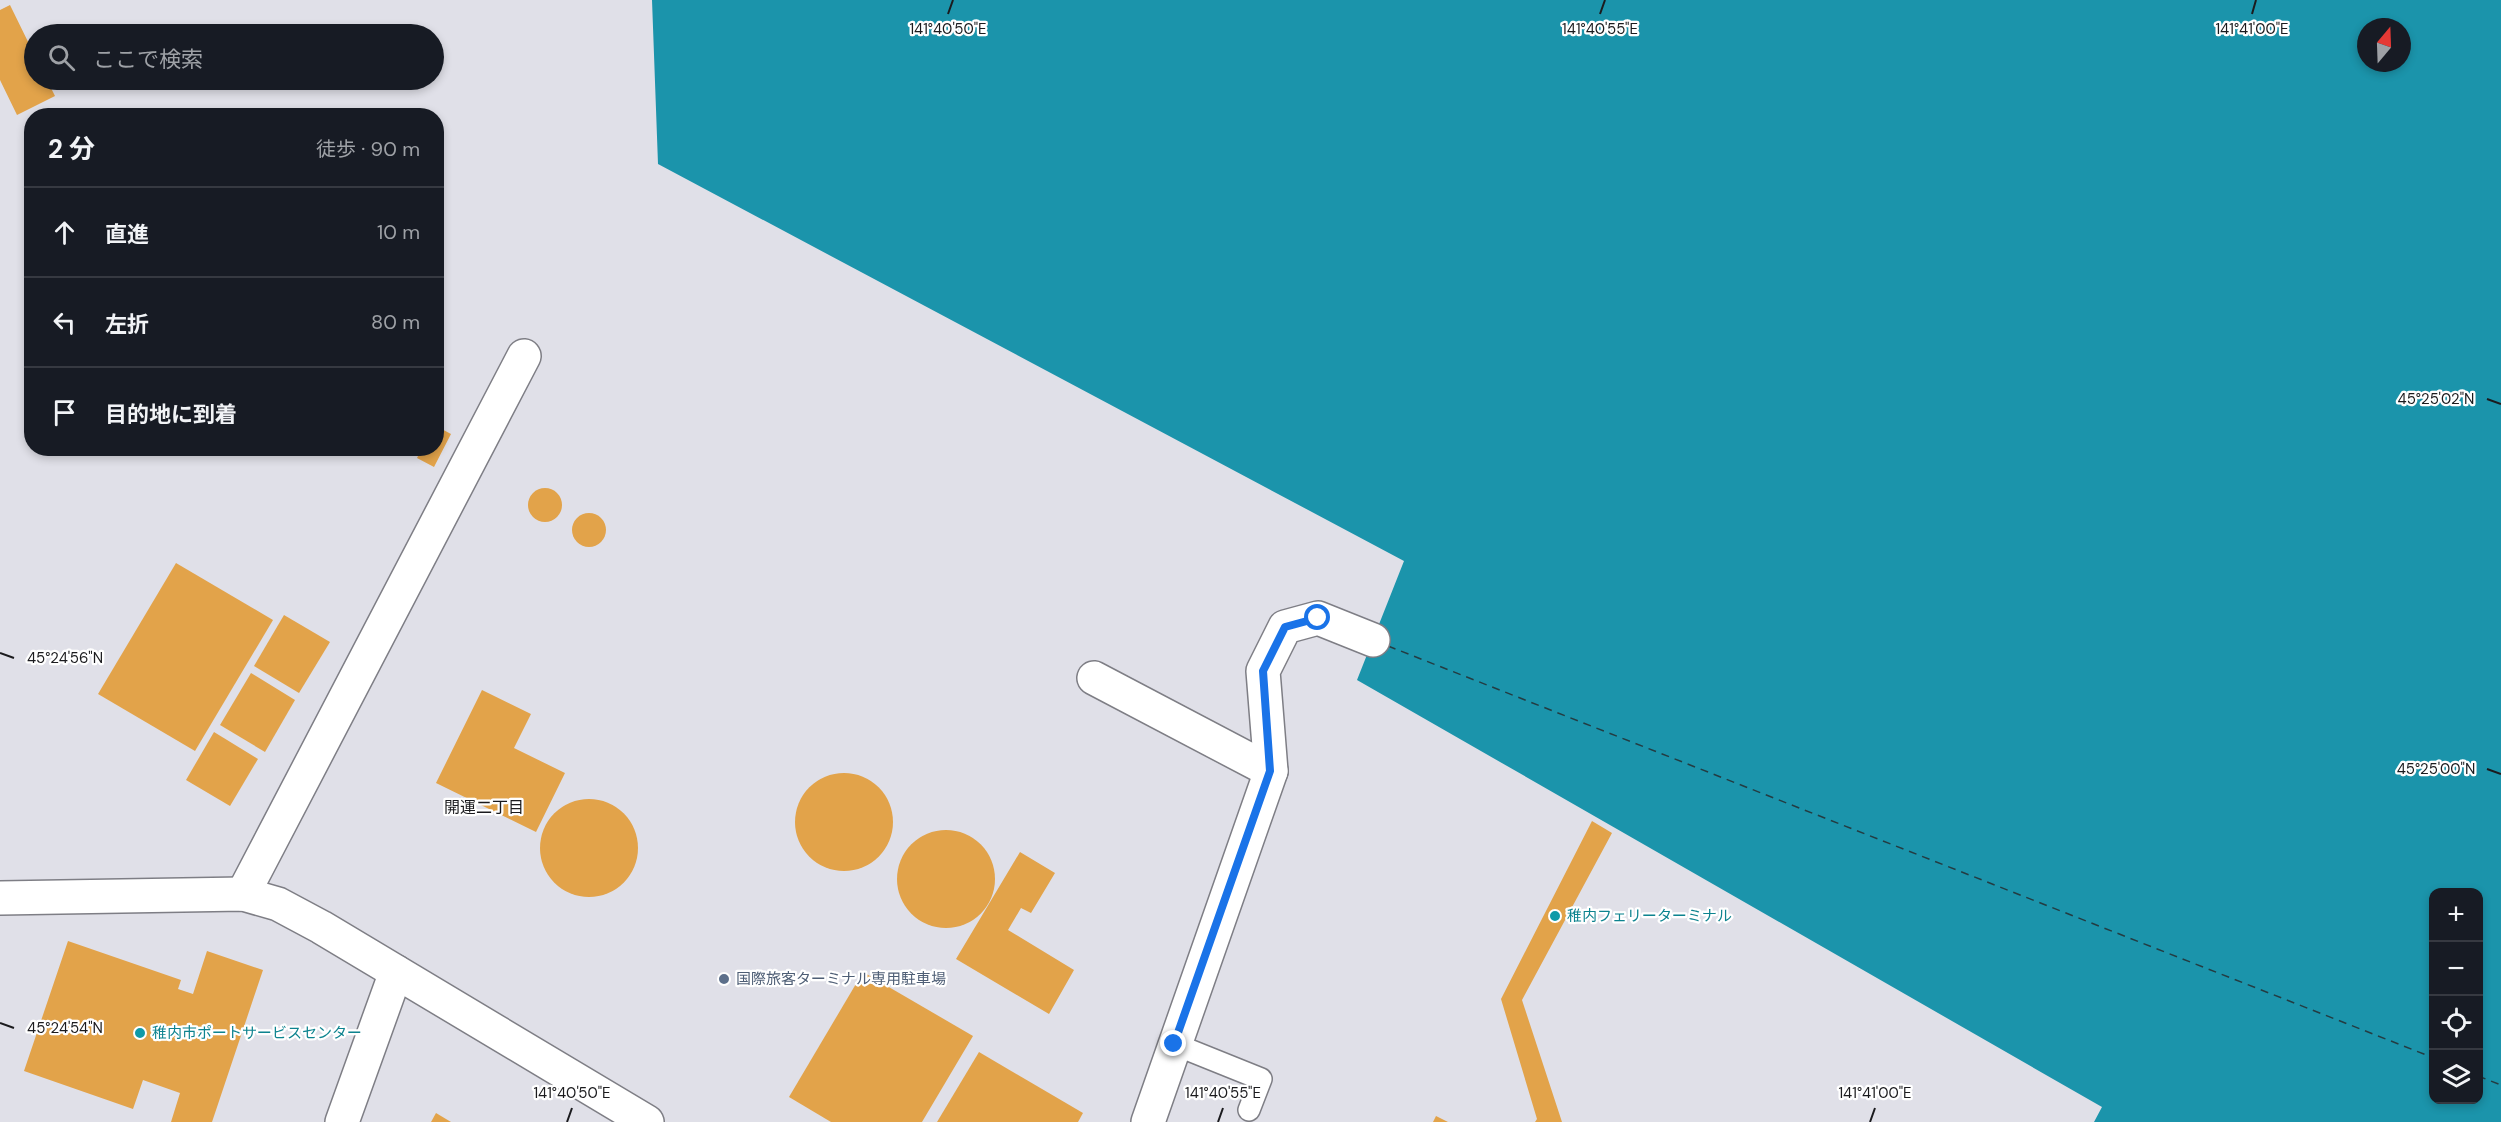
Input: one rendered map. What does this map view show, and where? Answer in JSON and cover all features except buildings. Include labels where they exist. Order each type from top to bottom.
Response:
[{"type":"street","points":[[243,894],[524,356]]},
{"type":"street","points":[[1148,1122],[1270,771],[1263,671],[1285,627],[1318,618],[1373,640]]},
{"type":"street","points":[[1094,678],[1270,771]]},
{"type":"street","points":[[0,897],[243,894],[278,904],[321,927],[647,1122]]},
{"type":"street","points":[[342,1122],[396,972]]},
{"type":"lane","points":[[1174,1044],[1261,1079],[1249,1110]]},
{"type":"water","points":[[652,0],[2501,0],[2501,1122],[2094,1122],[2102,1107],[1357,680],[1404,561],[658,164]]},
{"type":"ferry route","points":[[1388,646],[2429,1056]]},
{"type":"ferry route","points":[[2483,1078],[2501,1085]]},
{"type":"place","name":"稚内フェリーターミナル","points":[[1555,916]]},
{"type":"place","name":"国際旅客ターミナル専用駐車場","points":[[724,979]]},
{"type":"place","name":"稚内市ポートサービスセンター","points":[[140,1033]]},
{"type":"district","name":"開運二丁目","points":[[484,807]]},
{"type":"route","points":[[1174,1044],[1270,771],[1263,671],[1285,627],[1318,618]]}]
